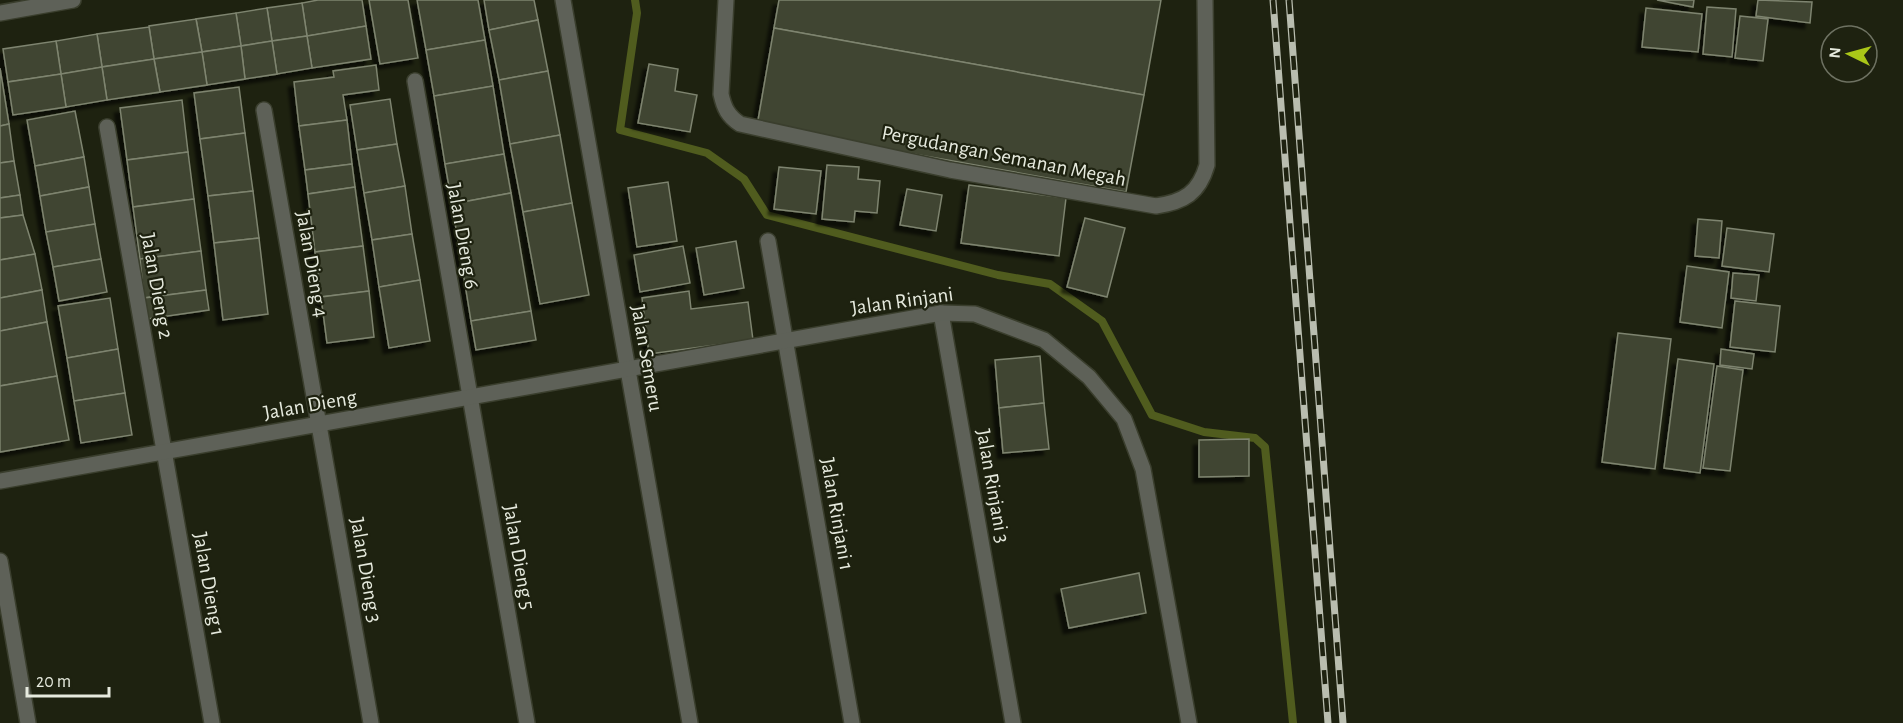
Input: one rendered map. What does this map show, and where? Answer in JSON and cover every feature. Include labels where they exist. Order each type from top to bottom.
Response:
[{"type":"street","points":[[0,13],[73,0]]},
{"type":"street","name":"Jalan Semeru","points":[[563,0],[690,723]]},
{"type":"street","name":"Pergudangan Semanan Megah","points":[[726,0],[721,94],[724,107],[740,124],[950,170],[1156,206],[1173,204],[1191,195],[1202,182],[1207,165],[1205,0]]},
{"type":"street","name":"Jalan Dieng 6","points":[[415,81],[470,397]]},
{"type":"street","name":"Jalan Dieng 4","points":[[264,110],[319,424]]},
{"type":"street","name":"Jalan Dieng 2","points":[[107,127],[164,452]]},
{"type":"street","name":"Jalan Rinjani 1","points":[[768,241],[852,723]]},
{"type":"street","name":"Jalan Rinjani","points":[[628,369],[941,313],[975,314],[1044,340],[1089,376],[1124,419],[1143,469],[1189,723]]},
{"type":"street","name":"Jalan Rinjani 3","points":[[941,313],[1013,723]]},
{"type":"street","name":"Jalan Dieng","points":[[0,481],[628,369]]},
{"type":"street","name":"Jalan Dieng 5","points":[[470,397],[527,723]]},
{"type":"street","name":"Jalan Dieng 3","points":[[319,424],[371,723]]},
{"type":"street","name":"Jalan Dieng 1","points":[[164,452],[212,723]]},
{"type":"street","points":[[0,561],[28,723]]},
{"type":"building","points":[[318,0],[362,0],[366,26],[307,36],[302,3]]},
{"type":"building","points":[[369,0],[408,0],[418,58],[380,64]]},
{"type":"building","points":[[417,0],[478,0],[485,40],[426,50]]},
{"type":"building","points":[[484,0],[534,0],[538,20],[489,30]]},
{"type":"building","points":[[779,0],[1161,0],[1144,95],[774,28]]},
{"type":"building","points":[[1657,0],[1694,0],[1693,7]]},
{"type":"building","points":[[1758,0],[1812,2],[1810,23],[1756,16]]},
{"type":"building","points":[[302,3],[307,36],[272,41],[267,8]]},
{"type":"building","points":[[1707,7],[1736,9],[1732,57],[1703,54]]},
{"type":"building","points":[[267,8],[272,41],[241,46],[236,13]]},
{"type":"building","points":[[1646,8],[1702,14],[1698,52],[1642,47]]},
{"type":"building","points":[[236,13],[241,46],[202,52],[196,19]]},
{"type":"building","points":[[1740,16],[1768,19],[1763,61],[1735,58]]},
{"type":"building","points":[[196,19],[202,52],[154,59],[149,26]]},
{"type":"building","points":[[538,20],[548,71],[499,80],[489,30]]},
{"type":"building","points":[[366,26],[371,59],[312,68],[307,36]]},
{"type":"building","points":[[149,27],[154,59],[102,67],[97,34]]},
{"type":"building","points":[[774,28],[1144,95],[1126,192],[757,126]]},
{"type":"building","points":[[97,34],[102,67],[61,74],[56,41]]},
{"type":"building","points":[[307,36],[312,68],[277,74],[272,41]]},
{"type":"building","points":[[485,40],[493,86],[434,96],[426,50]]},
{"type":"building","points":[[56,41],[61,74],[8,82],[3,49]]},
{"type":"building","points":[[272,41],[277,74],[245,79],[241,46]]},
{"type":"building","points":[[241,46],[245,79],[207,85],[202,52]]},
{"type":"building","points":[[202,52],[207,85],[160,92],[154,59]]},
{"type":"building","points":[[154,59],[160,92],[107,100],[102,67]]},
{"type":"building","points":[[649,64],[678,69],[675,91],[697,95],[690,132],[638,123]]},
{"type":"building","points":[[376,65],[379,90],[343,95],[347,120],[299,126],[294,82],[334,77],[333,71]]},
{"type":"building","points":[[102,67],[107,100],[66,107],[61,74]]},
{"type":"building","points":[[0,68],[9,124],[0,126]]},
{"type":"building","points":[[548,71],[560,135],[510,144],[499,80]]},
{"type":"building","points":[[61,74],[66,107],[13,115],[8,82]]},
{"type":"building","points":[[493,86],[504,154],[445,164],[434,96]]},
{"type":"building","points":[[239,87],[245,133],[200,139],[194,93]]},
{"type":"building","points":[[390,99],[397,144],[357,150],[350,105]]},
{"type":"building","points":[[182,100],[188,152],[127,160],[120,108]]},
{"type":"building","points":[[75,111],[84,157],[35,166],[27,120]]},
{"type":"building","points":[[347,120],[352,164],[305,170],[299,126]]},
{"type":"building","points":[[9,124],[14,161],[0,163],[0,126]]},
{"type":"building","points":[[245,133],[253,191],[208,196],[200,139]]},
{"type":"building","points":[[560,135],[572,203],[523,212],[510,144]]},
{"type":"building","points":[[397,144],[405,186],[364,193],[357,150]]},
{"type":"building","points":[[188,152],[194,199],[133,207],[127,160]]},
{"type":"building","points":[[504,154],[511,193],[452,204],[445,164]]},
{"type":"building","points":[[84,157],[89,187],[40,196],[35,166]]},
{"type":"building","points":[[14,161],[20,195],[0,198],[0,163]]},
{"type":"building","points":[[352,164],[355,187],[308,194],[305,170]]},
{"type":"building","points":[[827,165],[859,167],[858,179],[880,181],[877,213],[855,211],[854,222],[822,219]]},
{"type":"building","points":[[779,167],[821,171],[816,214],[774,209]]},
{"type":"building","points":[[668,182],[677,241],[637,247],[628,188]]},
{"type":"building","points":[[969,185],[1066,198],[1059,256],[961,243]]},
{"type":"building","points":[[405,186],[412,234],[372,240],[364,193]]},
{"type":"building","points":[[89,187],[95,224],[46,232],[40,196]]},
{"type":"building","points":[[355,187],[363,246],[315,252],[308,194]]},
{"type":"building","points":[[907,189],[942,195],[936,231],[900,225]]},
{"type":"building","points":[[253,191],[259,238],[214,243],[208,196]]},
{"type":"building","points":[[511,193],[531,311],[471,321],[452,204]]},
{"type":"building","points":[[20,195],[23,215],[0,218],[0,198]]},
{"type":"building","points":[[194,199],[201,251],[140,259],[133,207]]},
{"type":"building","points":[[572,203],[589,295],[540,304],[523,212]]},
{"type":"building","points":[[23,215],[35,254],[0,260],[0,218]]},
{"type":"building","points":[[1085,218],[1125,228],[1107,297],[1067,287]]},
{"type":"building","points":[[1698,219],[1722,221],[1719,258],[1695,256]]},
{"type":"building","points":[[95,224],[101,259],[53,267],[46,232]]},
{"type":"building","points":[[1727,228],[1774,234],[1769,272],[1722,266]]},
{"type":"building","points":[[412,234],[420,280],[379,287],[372,240]]},
{"type":"building","points":[[259,238],[268,314],[223,320],[214,243]]},
{"type":"building","points":[[736,241],[744,288],[704,295],[696,248]]},
{"type":"building","points":[[363,246],[369,291],[321,297],[315,252]]},
{"type":"building","points":[[683,246],[690,283],[640,292],[634,255]]},
{"type":"building","points":[[201,251],[206,290],[144,298],[140,259]]},
{"type":"building","points":[[35,254],[42,290],[0,298],[0,260]]},
{"type":"building","points":[[101,259],[107,292],[59,301],[53,267]]},
{"type":"building","points":[[1687,266],[1729,272],[1722,328],[1680,322]]},
{"type":"building","points":[[1733,273],[1759,275],[1756,301],[1731,298]]},
{"type":"building","points":[[420,280],[430,341],[389,348],[379,287]]},
{"type":"building","points":[[42,290],[47,322],[0,331],[0,298]]},
{"type":"building","points":[[206,290],[209,310],[147,319],[144,298]]},
{"type":"building","points":[[369,291],[374,337],[327,343],[321,297]]},
{"type":"building","points":[[689,291],[691,309],[748,302],[753,340],[649,354],[642,298]]},
{"type":"building","points":[[110,298],[118,349],[67,358],[58,306]]},
{"type":"building","points":[[1735,301],[1780,306],[1775,352],[1730,347]]},
{"type":"building","points":[[531,311],[536,340],[476,350],[471,321]]},
{"type":"building","points":[[47,322],[57,376],[0,386],[0,331]]},
{"type":"building","points":[[1618,333],[1671,339],[1655,469],[1602,462]]},
{"type":"building","points":[[118,349],[125,393],[74,401],[67,358]]},
{"type":"building","points":[[1721,349],[1754,354],[1752,369],[1720,365]]},
{"type":"building","points":[[1040,356],[1044,403],[999,408],[995,360]]},
{"type":"building","points":[[1678,359],[1714,364],[1700,473],[1664,468]]},
{"type":"building","points":[[1717,366],[1743,370],[1730,471],[1703,468]]},
{"type":"building","points":[[57,376],[69,440],[0,452],[0,386]]},
{"type":"building","points":[[125,393],[132,435],[81,443],[74,401]]},
{"type":"building","points":[[1044,403],[1049,449],[1003,453],[999,408]]},
{"type":"building","points":[[1249,439],[1249,476],[1199,477],[1199,440]]},
{"type":"building","points":[[1139,573],[1146,613],[1069,628],[1061,589]]},
{"type":"waterway","points":[[635,0],[637,13],[620,130],[707,153],[744,179],[767,215],[998,275],[1050,284],[1102,321],[1152,415],[1204,432],[1255,438],[1265,447],[1293,723]]},
{"type":"railway","points":[[1273,0],[1328,723]]},
{"type":"railway","points":[[1289,0],[1343,723]]}]
